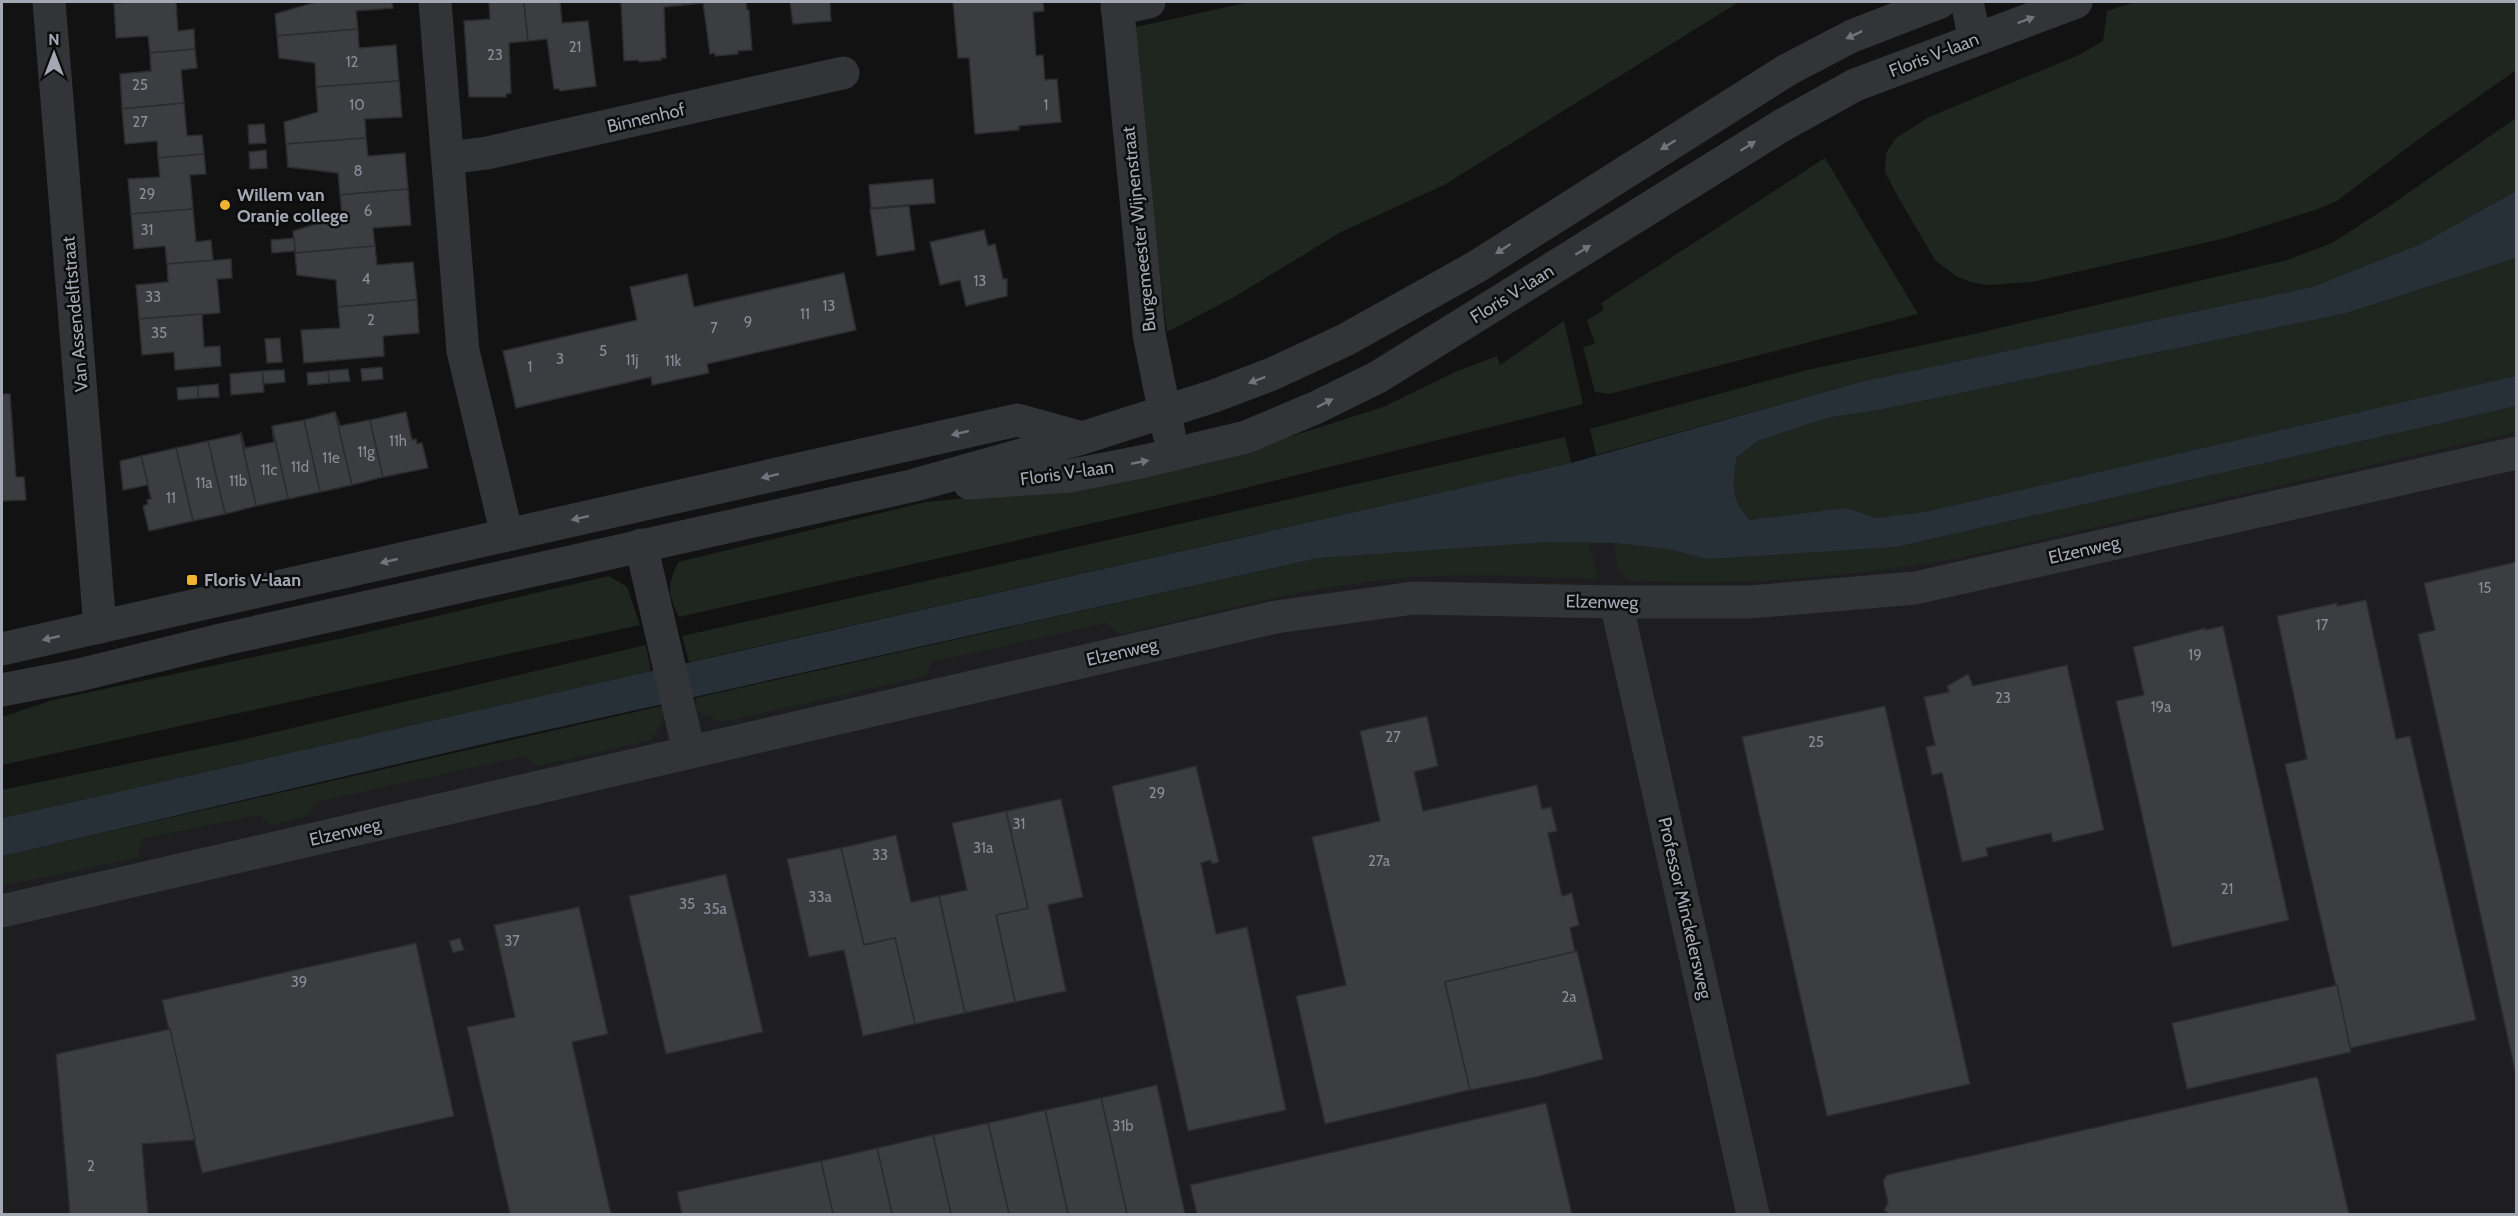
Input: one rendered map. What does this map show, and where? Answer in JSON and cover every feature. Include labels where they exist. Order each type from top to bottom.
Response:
[{"type":"street","name":"Van Assendelftstraat","points":[[49,2],[100,627]]},
{"type":"street","points":[[435,2],[463,351],[507,535]]},
{"type":"street","points":[[1117,5],[1149,2]]},
{"type":"street","name":"Floris V-laan","points":[[6,690],[915,485],[1082,438],[1272,374],[1345,340],[1476,267],[1787,70],[1908,7],[1940,2]]},
{"type":"street","points":[[1967,2],[1975,40]]},
{"type":"street","name":"Floris V-laan","points":[[915,485],[999,482],[1069,476],[1175,455],[1246,436],[1315,408],[1378,377],[1781,126],[1855,85],[2076,2]]},
{"type":"street","name":"Burgemeester Wijnenstraat","points":[[1117,5],[1149,334],[1163,412],[1175,455]]},
{"type":"street","points":[[1908,7],[1919,60]]},
{"type":"street","name":"Binnenhof","points":[[448,158],[487,153],[843,73]]},
{"type":"street","name":"Floris V-laan","points":[[2,649],[1017,420],[1082,438]]},
{"type":"street","name":"Elzenweg","points":[[2,912],[1276,616],[1414,598],[1750,602],[1915,588],[2517,453]]},
{"type":"street","points":[[641,545],[689,752]]},
{"type":"street","name":"Professor Minckelersweg","points":[[1616,602],[1754,1215]]},
{"type":"shaded area","points":[[1250,2],[1739,2],[1444,185],[1341,232],[1236,296],[1167,332],[1127,29]]},
{"type":"shaded area","points":[[2135,2],[2516,2],[2516,70],[2337,201],[2318,209],[2226,238],[2032,282],[1988,285],[1970,282],[1956,276],[1935,260],[1897,195],[1885,172],[1886,153],[1896,138],[1929,117],[2079,55],[2103,41],[2107,11]]},
{"type":"shaded area","points":[[2516,118],[2516,191],[2421,244],[2312,287],[1864,381],[1596,455],[1590,429],[1807,370],[1974,334],[2287,260],[2332,243]]},
{"type":"shaded area","points":[[1825,158],[1918,314],[1609,394],[1595,392],[1583,347],[1595,344],[1587,320],[1604,310],[1601,303]]},
{"type":"shaded area","points":[[2516,191],[2516,258],[2347,313],[1879,410],[1827,418],[1758,441],[1737,457],[1734,491],[1739,505],[1750,520],[1846,508],[1876,518],[1925,512],[2516,376],[2516,406],[1896,547],[1708,559],[1668,549],[1614,543],[1549,542],[1318,558],[501,740],[2,856],[2,818],[1571,463],[1864,381],[2312,287],[2421,244]]},
{"type":"shaded area","points":[[2516,258],[2516,376],[1924,512],[1876,518],[1846,508],[1750,520],[1736,498],[1734,475],[1737,457],[1758,441],[1827,418],[1879,410],[2347,313]]},
{"type":"shaded area","points":[[2516,319],[2516,1214],[2,1214],[2,855],[1707,475]]},
{"type":"shaded area","points":[[1564,321],[1583,404],[1217,495],[679,617],[672,601],[670,584],[678,562],[926,502],[1086,486],[1251,449],[1383,407],[1455,372],[1497,356],[1500,365]]},
{"type":"shaded area","points":[[2516,406],[2516,432],[1959,558],[1834,575],[1751,581],[1626,580],[1618,568],[1614,543],[1668,549],[1708,559],[1897,547]]},
{"type":"shaded area","points":[[1565,437],[1571,463],[689,662],[682,636]]},
{"type":"shaded area","points":[[1549,542],[1589,542],[1598,579],[1437,576],[1350,584],[1284,596],[1120,635],[1106,623],[932,662],[926,676],[722,722],[698,712],[695,698],[1318,558]]},
{"type":"shaded area","points":[[609,576],[627,587],[640,625],[2,765],[2,717],[53,700],[343,638]]},
{"type":"shaded area","points":[[646,645],[651,671],[2,818],[2,790],[237,741]]},
{"type":"shaded area","points":[[661,706],[664,719],[651,740],[537,766],[525,756],[316,802],[309,815],[272,825],[258,815],[142,839],[137,858],[2,886],[2,856]]},
{"type":"building","points":[[176,2],[178,31],[194,29],[195,49],[150,53],[148,36],[116,38],[114,3]]},
{"type":"building","points":[[316,2],[392,2],[393,8],[356,11],[358,29],[277,36],[275,14]]},
{"type":"building","points":[[489,2],[524,2],[528,41],[509,43],[511,93],[506,94],[506,97],[469,97],[464,21],[490,19]]},
{"type":"building","points":[[524,2],[560,2],[562,23],[588,21],[596,86],[560,91],[554,89],[547,39],[528,41]]},
{"type":"building","points":[[621,2],[684,2],[684,5],[664,7],[666,58],[639,62],[638,60],[624,61]]},
{"type":"building","points":[[684,2],[746,2],[747,10],[749,10],[752,50],[738,51],[738,54],[715,56],[715,53],[710,54],[703,3],[684,5]]},
{"type":"building","points":[[790,2],[830,2],[831,21],[793,24]]},
{"type":"building","points":[[953,2],[1043,2],[1044,11],[1033,12],[1036,56],[1043,55],[1045,80],[1057,79],[1061,122],[1019,126],[1019,130],[975,134],[969,58],[958,58]]},
{"type":"building","points":[[358,29],[359,48],[396,45],[399,81],[316,87],[315,63],[279,58],[277,36]]},
{"type":"building","points":[[195,49],[197,68],[181,70],[184,103],[122,109],[120,74],[151,71],[150,53]]},
{"type":"building","points":[[399,81],[402,117],[365,119],[366,138],[286,144],[284,122],[318,112],[316,87]]},
{"type":"building","points":[[184,103],[187,136],[202,135],[204,154],[158,158],[157,141],[125,144],[122,109]]},
{"type":"building","points":[[264,124],[266,143],[249,144],[248,125]]},
{"type":"building","points":[[366,138],[368,156],[405,153],[408,189],[340,195],[338,173],[288,167],[286,144]]},
{"type":"building","points":[[266,150],[267,168],[250,169],[249,152]]},
{"type":"building","points":[[204,154],[206,174],[190,175],[193,209],[131,214],[128,179],[160,177],[158,158]]},
{"type":"building","points":[[933,179],[935,203],[871,208],[869,185]]},
{"type":"building","points":[[408,189],[411,225],[373,228],[375,246],[295,253],[293,231],[342,216],[340,195]]},
{"type":"building","points":[[909,206],[915,250],[877,256],[870,209]]},
{"type":"building","points":[[193,209],[196,242],[211,240],[213,260],[167,264],[165,246],[134,249],[131,214]]},
{"type":"building","points":[[984,230],[988,246],[995,244],[1003,279],[1007,279],[1007,296],[966,306],[960,280],[940,285],[930,242]]},
{"type":"building","points":[[294,238],[295,251],[272,253],[271,240]]},
{"type":"building","points":[[375,246],[377,265],[413,262],[417,300],[338,307],[336,280],[297,275],[295,253]]},
{"type":"building","points":[[231,259],[232,278],[217,279],[220,313],[139,319],[136,285],[168,282],[167,264]]},
{"type":"building","points":[[844,273],[856,330],[707,364],[709,373],[652,385],[651,377],[516,408],[503,351],[637,320],[630,287],[687,274],[694,307]]},
{"type":"building","points":[[417,300],[419,333],[383,336],[384,356],[304,363],[301,330],[340,328],[338,307]]},
{"type":"building","points":[[202,314],[204,347],[220,346],[221,366],[175,370],[174,352],[142,355],[139,319]]},
{"type":"building","points":[[280,338],[282,362],[267,363],[265,339]]},
{"type":"building","points":[[382,367],[383,379],[362,381],[361,369]]},
{"type":"building","points":[[348,369],[350,381],[329,383],[328,371]]},
{"type":"building","points":[[284,370],[285,382],[264,384],[262,371]]},
{"type":"building","points":[[262,371],[264,392],[231,395],[230,374]]},
{"type":"building","points":[[328,371],[329,383],[308,385],[307,373]]},
{"type":"building","points":[[218,384],[219,397],[198,398],[198,386]]},
{"type":"building","points":[[198,386],[198,398],[178,400],[177,388]]},
{"type":"building","points":[[2,394],[10,394],[16,477],[24,477],[26,500],[2,501]]},
{"type":"building","points":[[335,412],[352,485],[320,492],[304,420]]},
{"type":"building","points":[[335,412],[340,426],[370,420],[383,477],[352,485]]},
{"type":"building","points":[[406,412],[412,440],[416,439],[417,444],[422,443],[428,468],[383,477],[370,420]]},
{"type":"building","points":[[304,420],[320,492],[288,499],[272,426]]},
{"type":"building","points":[[272,426],[288,499],[256,506],[240,434],[245,448],[274,442]]},
{"type":"building","points":[[240,434],[256,506],[225,514],[208,441]]},
{"type":"building","points":[[208,441],[225,514],[193,521],[176,448]]},
{"type":"building","points":[[176,448],[193,521],[149,531],[143,506],[148,504],[147,500],[151,499],[141,456]]},
{"type":"building","points":[[141,456],[148,485],[123,490],[120,461]]},
{"type":"building","points":[[2516,562],[2516,1075],[2418,634],[2435,630],[2424,583]]},
{"type":"building","points":[[2366,600],[2396,739],[2410,736],[2476,1020],[2350,1048],[2285,764],[2307,759],[2277,616],[2337,603],[2337,606]]},
{"type":"building","points":[[2223,626],[2289,920],[2172,947],[2116,701],[2144,695],[2133,647],[2205,628],[2205,630]]},
{"type":"building","points":[[2067,665],[2104,830],[2053,842],[2051,833],[1986,848],[1988,856],[1962,862],[1942,773],[1932,775],[1926,747],[1935,745],[1924,697],[1949,692],[1947,686],[1968,674],[1973,686]]},
{"type":"building","points":[[1885,706],[1970,1084],[1827,1116],[1742,737]]},
{"type":"building","points":[[1427,716],[1438,766],[1414,772],[1423,811],[1537,785],[1542,809],[1551,807],[1557,831],[1548,833],[1562,896],[1572,893],[1579,925],[1570,928],[1575,952],[1445,982],[1470,1090],[1325,1124],[1296,996],[1346,985],[1312,837],[1380,821],[1360,731]]},
{"type":"building","points":[[1196,766],[1219,862],[1212,864],[1211,860],[1201,863],[1216,934],[1247,927],[1286,1110],[1188,1131],[1112,786]]},
{"type":"building","points":[[1061,799],[1083,897],[1048,905],[1066,991],[1015,1002],[996,915],[1028,908],[1006,811]]},
{"type":"building","points":[[1006,811],[1028,908],[996,915],[1015,1002],[965,1013],[939,896],[967,890],[952,823]]},
{"type":"building","points":[[896,835],[911,902],[939,896],[965,1013],[915,1024],[895,938],[864,945],[841,848]]},
{"type":"building","points":[[841,848],[864,945],[895,938],[915,1024],[863,1036],[844,950],[809,957],[787,859]]},
{"type":"building","points":[[726,874],[763,1032],[666,1054],[629,896]]},
{"type":"building","points":[[579,907],[608,1034],[572,1042],[611,1214],[510,1214],[467,1027],[515,1017],[494,925]]},
{"type":"building","points":[[460,938],[464,950],[453,953],[449,941]]},
{"type":"building","points":[[416,943],[454,1116],[202,1173],[162,1000]]},
{"type":"building","points":[[1577,951],[1603,1059],[1536,1077],[1470,1090],[1445,982]]},
{"type":"building","points":[[2337,985],[2351,1052],[2187,1089],[2172,1023]]},
{"type":"building","points":[[170,1029],[195,1140],[142,1144],[148,1214],[70,1214],[56,1054]]},
{"type":"building","points":[[2316,1077],[2349,1214],[1890,1214],[1884,1210],[1888,1203],[1883,1181],[1887,1175]]},
{"type":"building","points":[[1157,1085],[1185,1214],[1127,1214],[1101,1098]]},
{"type":"building","points":[[1101,1098],[1127,1214],[1068,1214],[1045,1110]]},
{"type":"building","points":[[1546,1103],[1572,1214],[1197,1214],[1190,1185]]},
{"type":"building","points":[[1045,1110],[1068,1214],[1009,1214],[988,1123]]},
{"type":"building","points":[[988,1123],[1009,1214],[951,1214],[933,1135]]},
{"type":"building","points":[[933,1135],[951,1214],[892,1214],[877,1148]]},
{"type":"building","points":[[877,1148],[892,1214],[833,1214],[821,1161]]},
{"type":"building","points":[[821,1161],[833,1214],[682,1214],[677,1192]]},
{"type":"place","name":"Willem van Oranje college","points":[[225,205]]},
{"type":"place","name":"Floris V-laan","points":[[192,580]]}]
